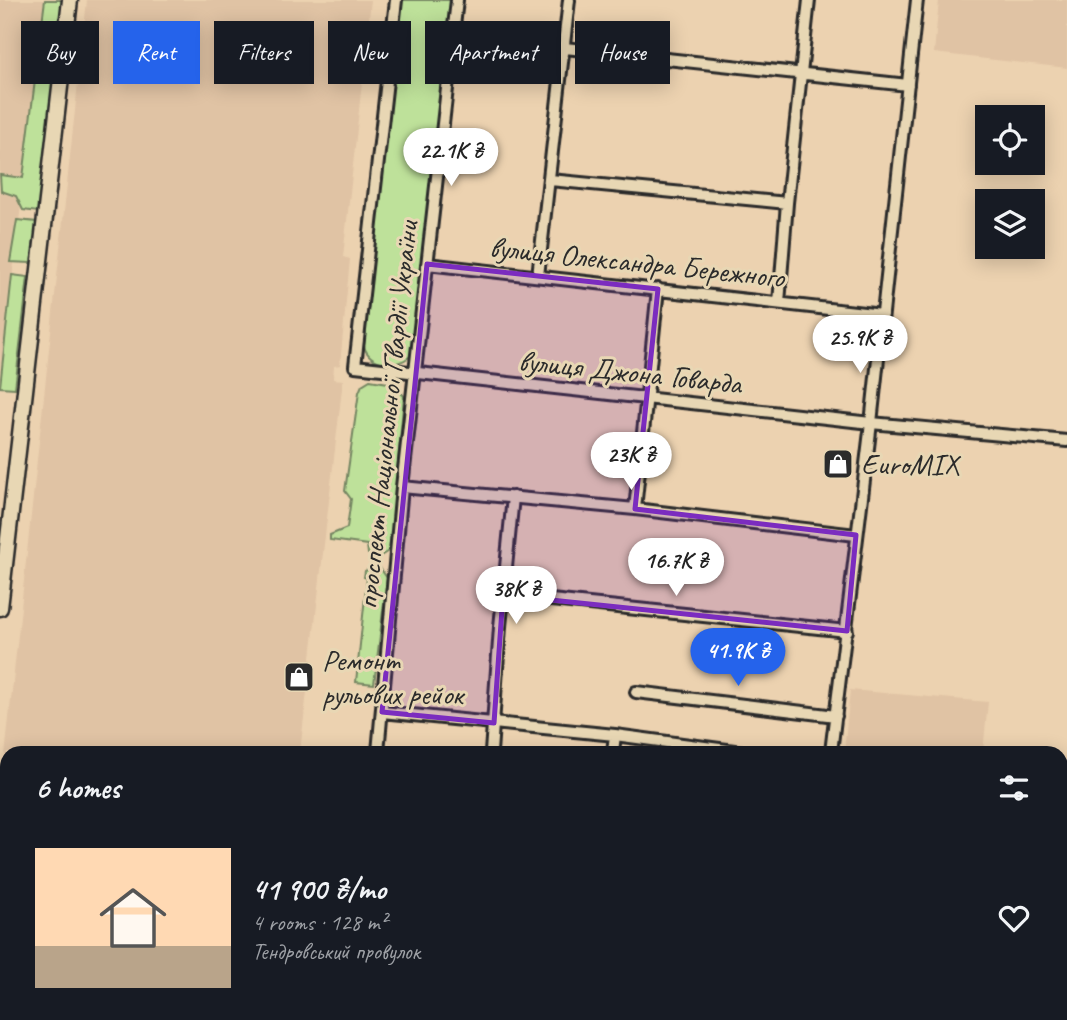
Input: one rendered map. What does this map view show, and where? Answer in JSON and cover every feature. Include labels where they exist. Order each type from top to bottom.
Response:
[{"type":"main road","points":[[0,608],[5,527],[70,0]]},
{"type":"street","name":"проспект Національної Гвардії України","points":[[355,366],[396,0]]},
{"type":"street","name":"проспект Національної Гвардії України","points":[[455,21],[457,0]]},
{"type":"street","points":[[538,276],[569,0]]},
{"type":"street","points":[[779,303],[809,0]]},
{"type":"street","points":[[832,746],[917,0]]},
{"type":"street","points":[[561,50],[908,85]]},
{"type":"street","name":"проспект Національної Гвардії України","points":[[379,746],[402,487],[448,84]]},
{"type":"street","points":[[550,180],[787,203]]},
{"type":"street","name":"вулиця Олександра Бережного","points":[[427,264],[883,315]]},
{"type":"street","points":[[635,509],[658,289]]},
{"type":"street","name":"вулиця Джона Говарда","points":[[355,366],[870,424],[1067,441]]},
{"type":"street","points":[[402,487],[513,496],[856,535]]},
{"type":"street","points":[[492,746],[513,496]]},
{"type":"street","points":[[503,595],[846,631]]},
{"type":"street","points":[[636,692],[836,716]]},
{"type":"street","points":[[382,712],[615,735],[697,746]]},
{"type":"street","points":[[614,746],[615,735]]},
{"type":"highlighted area","points":[[427,264],[658,289],[635,509],[856,535],[847,631],[503,595],[494,723],[382,712]]},
{"type":"shaded area","points":[[0,0],[45,0],[43,21],[21,21],[21,84],[35,84],[0,383]]},
{"type":"shaded area","points":[[87,0],[371,0],[369,21],[328,21],[328,84],[362,84],[343,257],[350,259],[340,365],[334,366],[333,379],[343,380],[301,746],[6,746],[78,84],[99,84],[99,21],[85,21]]},
{"type":"shaded area","points":[[939,0],[1067,0],[1067,68],[934,53]]},
{"type":"shaded area","points":[[850,690],[988,702],[984,746],[845,746]]},
{"type":"green space","points":[[45,0],[63,0],[61,21],[42,21]]},
{"type":"green space","points":[[401,0],[451,0],[449,21],[425,21],[425,84],[442,84],[412,354],[400,362],[385,363],[372,358],[364,346],[392,84],[411,84],[411,21],[399,21]]},
{"type":"green space","points":[[35,84],[54,84],[38,212],[23,210],[16,196],[1,191],[0,175],[23,178]]},
{"type":"green space","points":[[17,220],[37,222],[31,263],[10,262]]},
{"type":"green space","points":[[12,275],[28,277],[15,388],[0,387]]},
{"type":"green space","points":[[370,380],[394,384],[404,396],[390,550],[379,557],[368,554],[367,545],[330,540],[330,535],[347,528],[351,499],[345,491],[359,392],[362,385]]},
{"type":"green space","points":[[373,567],[380,568],[387,578],[374,684],[356,682],[367,578],[364,577],[365,571]]},
{"type":"place","name":"EuroMIX","points":[[838,464]]},
{"type":"place","name":"Ремонт рульових рейок","points":[[299,677]]}]
